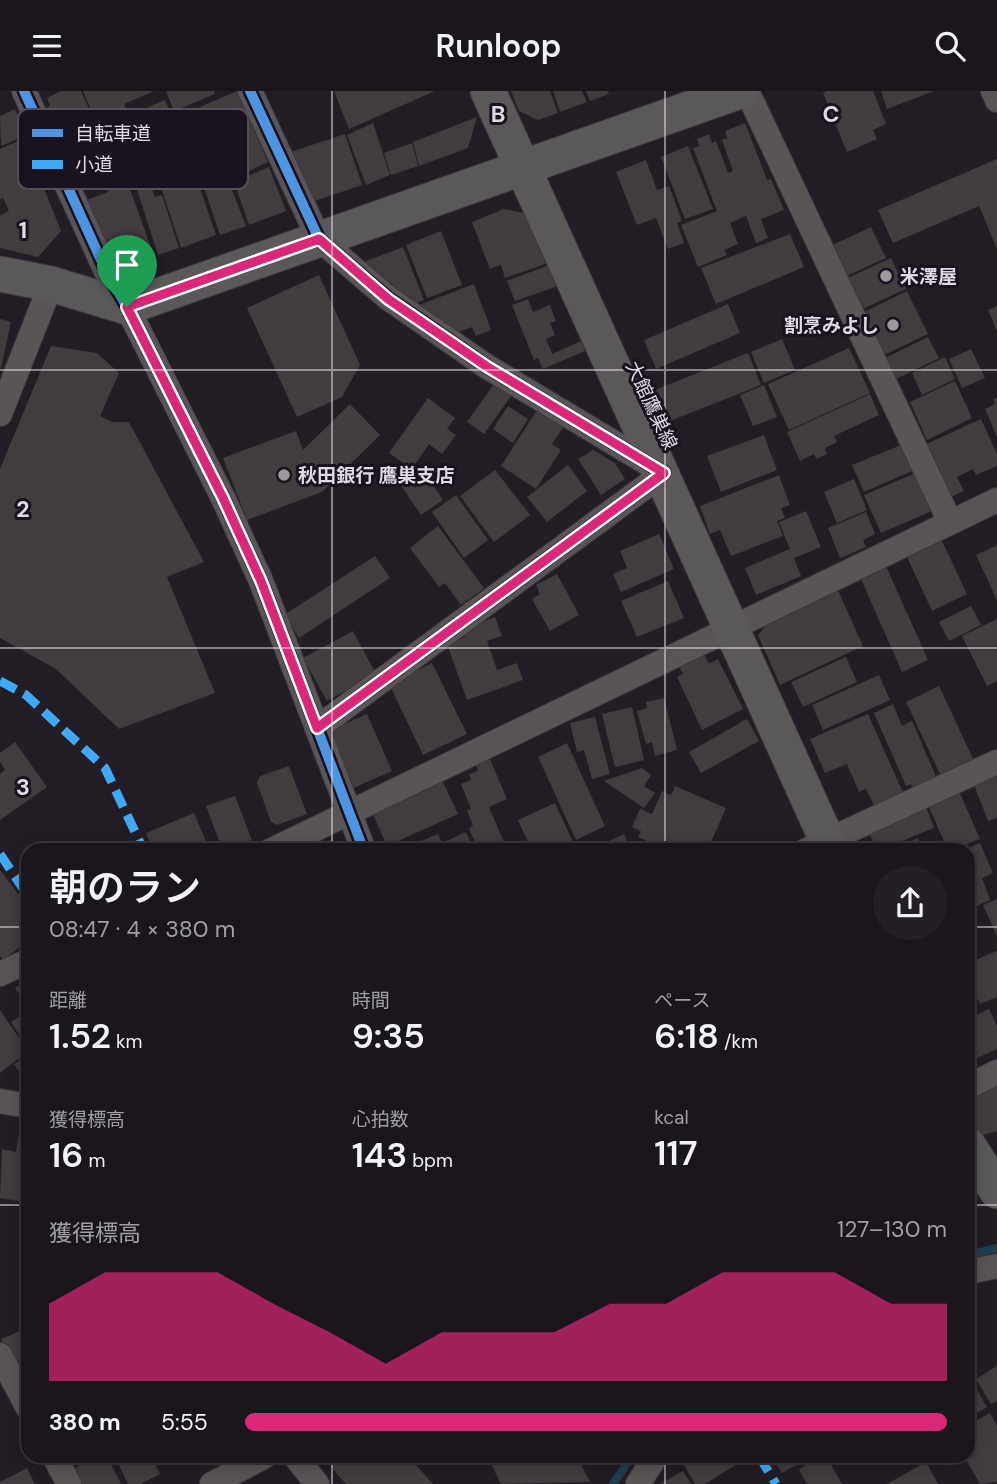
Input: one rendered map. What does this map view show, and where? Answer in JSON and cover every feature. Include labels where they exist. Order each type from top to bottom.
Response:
[{"type":"main road","name":"大館鷹巣線","points":[[488,91],[664,473],[820,843]]},
{"type":"main road","points":[[0,274],[51,284],[127,307],[740,91]]},
{"type":"main road","points":[[976,1149],[997,1191]]},
{"type":"street","points":[[24,91],[32,109]]},
{"type":"street","points":[[250,91],[319,239],[388,299],[486,366],[664,473],[317,728]]},
{"type":"street","points":[[747,91],[950,522]]},
{"type":"street","points":[[993,91],[997,100]]},
{"type":"street","points":[[69,189],[106,271],[127,307],[223,498],[261,581],[361,843]]},
{"type":"street","points":[[0,414],[51,284]]},
{"type":"street","points":[[288,843],[732,631],[997,500]]},
{"type":"street","points":[[830,843],[997,762]]},
{"type":"street","points":[[0,974],[21,964]]},
{"type":"street","points":[[975,1083],[997,1072]]},
{"type":"street","points":[[0,1101],[21,1105]]},
{"type":"street","points":[[975,1271],[997,1266]]},
{"type":"street","points":[[0,1355],[21,1395]]},
{"type":"street","points":[[58,1463],[69,1484]]},
{"type":"street","points":[[212,1484],[252,1463]]},
{"type":"street","points":[[300,1463],[317,1484]]},
{"type":"street","points":[[638,1484],[652,1463]]},
{"type":"building","points":[[61,91],[81,91],[89,109],[43,109],[50,106],[47,98]]},
{"type":"building","points":[[83,91],[154,91],[124,104],[126,109],[91,109]]},
{"type":"building","points":[[166,91],[214,91],[215,94],[173,109]]},
{"type":"building","points":[[237,91],[245,109],[195,109]]},
{"type":"building","points":[[334,91],[435,91],[349,129]]},
{"type":"building","points":[[511,91],[550,91],[558,113],[538,120],[519,111]]},
{"type":"building","points":[[553,91],[582,91],[587,102],[560,112]]},
{"type":"building","points":[[586,91],[608,91],[609,94],[590,101]]},
{"type":"building","points":[[873,91],[886,124],[873,130],[877,139],[847,152],[823,93]]},
{"type":"building","points":[[881,91],[934,91],[887,109]]},
{"type":"building","points":[[165,100],[169,109],[144,109]]},
{"type":"building","points":[[15,109],[18,116],[18,139],[1,146],[0,116]]},
{"type":"building","points":[[248,116],[268,162],[248,171]]},
{"type":"building","points":[[477,117],[468,148],[419,166],[413,142]]},
{"type":"building","points":[[373,123],[390,175],[366,185],[347,135]]},
{"type":"building","points":[[745,123],[767,180],[771,179],[784,210],[761,219],[768,238],[756,243],[746,216],[730,223],[738,244],[724,250],[727,255],[698,267],[681,225],[717,211],[693,148],[700,146],[697,139],[709,134],[712,143],[716,141],[728,173],[733,171],[722,140],[727,138],[725,131]]},
{"type":"building","points":[[345,134],[362,185],[308,203],[291,152]]},
{"type":"building","points":[[18,141],[18,189],[44,189],[61,231],[38,257],[0,248],[0,215],[9,211],[3,198],[0,199],[0,149]]},
{"type":"building","points":[[412,143],[418,166],[391,175],[384,153]]},
{"type":"building","points":[[688,146],[713,209],[685,219],[661,157]]},
{"type":"building","points":[[997,159],[997,249],[979,206],[893,243],[878,210]]},
{"type":"building","points":[[646,160],[657,190],[669,186],[682,221],[677,223],[684,243],[668,249],[656,218],[637,225],[616,172]]},
{"type":"building","points":[[269,167],[286,211],[249,225],[236,189],[248,189],[248,176]]},
{"type":"building","points":[[107,189],[130,189],[154,256],[131,265],[104,257],[84,201],[108,192]]},
{"type":"building","points":[[137,189],[152,189],[155,197],[162,195],[179,248],[158,255]]},
{"type":"building","points":[[162,189],[200,189],[216,235],[181,248]]},
{"type":"building","points":[[204,189],[231,189],[246,226],[220,235]]},
{"type":"building","points":[[504,209],[528,214],[548,263],[505,278],[501,265],[490,269],[472,222]]},
{"type":"building","points":[[871,227],[886,258],[842,278],[828,247]]},
{"type":"building","points":[[441,231],[462,285],[427,298],[406,245]]},
{"type":"building","points":[[790,234],[804,267],[716,304],[701,268]]},
{"type":"building","points":[[403,247],[424,300],[408,306],[364,262]]},
{"type":"building","points":[[891,258],[906,289],[858,311],[843,280]]},
{"type":"building","points":[[549,265],[558,286],[515,301],[507,281]]},
{"type":"building","points":[[319,275],[360,365],[342,397],[297,417],[247,308]]},
{"type":"building","points":[[474,284],[491,330],[476,336],[472,327],[450,335],[414,307]]},
{"type":"building","points":[[907,291],[928,334],[880,357],[860,314]]},
{"type":"building","points":[[528,299],[533,312],[550,305],[556,321],[550,323],[555,335],[546,339],[552,354],[581,341],[585,351],[543,369],[538,358],[534,360],[512,305]]},
{"type":"building","points":[[728,304],[740,333],[656,369],[644,340]]},
{"type":"building","points":[[997,306],[997,331],[988,310]]},
{"type":"building","points":[[0,319],[11,322],[1,368],[0,367]]},
{"type":"building","points":[[928,337],[939,358],[890,382],[879,361]]},
{"type":"building","points":[[782,339],[795,370],[764,383],[751,352]]},
{"type":"building","points":[[51,346],[97,353],[119,373],[100,416],[113,422],[129,422],[204,562],[167,577],[215,693],[119,729],[56,669],[0,638],[0,469]]},
{"type":"building","points":[[849,348],[870,393],[789,430],[768,384]]},
{"type":"building","points":[[971,349],[985,378],[962,388],[949,359]]},
{"type":"building","points":[[748,353],[761,385],[660,425],[647,393]]},
{"type":"building","points":[[945,357],[955,379],[922,395],[912,373]]},
{"type":"building","points":[[955,381],[972,418],[927,440],[910,402]]},
{"type":"building","points":[[494,384],[511,396],[484,434],[467,422]]},
{"type":"building","points":[[764,385],[777,417],[753,426],[740,395]]},
{"type":"building","points":[[870,394],[879,415],[834,436],[837,442],[825,448],[827,454],[817,459],[814,454],[800,461],[787,432]]},
{"type":"building","points":[[428,398],[455,418],[447,429],[456,435],[442,454],[429,444],[412,469],[389,453]]},
{"type":"building","points":[[997,398],[997,437],[985,409],[995,404],[993,399]]},
{"type":"building","name":"秋田銀行 鷹巣支店","points":[[350,404],[380,435],[322,492],[247,520],[223,458],[296,431],[303,450]]},
{"type":"building","points":[[508,406],[528,419],[513,443],[493,429]]},
{"type":"building","points":[[537,410],[563,427],[552,444],[561,450],[536,489],[501,466]]},
{"type":"building","points":[[981,419],[997,454],[997,466],[976,475],[973,469],[957,477],[964,491],[944,500],[920,447]]},
{"type":"building","points":[[764,435],[777,470],[721,492],[707,456]]},
{"type":"building","points":[[901,445],[912,471],[864,492],[852,465]]},
{"type":"building","points":[[593,450],[615,463],[625,479],[601,495],[578,459]]},
{"type":"building","points":[[568,465],[587,491],[547,522],[527,497]]},
{"type":"building","points":[[422,469],[443,500],[421,515],[400,484]]},
{"type":"building","points":[[495,470],[530,515],[494,542],[460,496]]},
{"type":"building","points":[[916,473],[932,511],[881,533],[864,495]]},
{"type":"building","points":[[779,475],[790,505],[781,508],[785,518],[777,521],[783,536],[731,556],[720,530],[710,534],[700,506]]},
{"type":"building","points":[[854,479],[867,510],[837,523],[824,492]]},
{"type":"building","points":[[456,495],[488,540],[464,558],[432,512]]},
{"type":"building","points":[[806,511],[821,547],[794,558],[801,576],[756,595],[745,568],[790,549],[779,522]]},
{"type":"building","points":[[866,512],[875,534],[863,540],[866,547],[840,558],[828,528]]},
{"type":"building","points":[[438,526],[484,588],[461,605],[445,583],[439,587],[410,548]]},
{"type":"building","points":[[659,534],[674,569],[621,592],[613,574],[627,568],[620,551]]},
{"type":"building","points":[[942,541],[967,594],[932,611],[907,557]]},
{"type":"building","points":[[997,545],[997,600],[976,555]]},
{"type":"building","points":[[375,556],[390,578],[299,638],[284,615]]},
{"type":"building","points":[[886,566],[928,660],[902,672],[860,577]]},
{"type":"building","points":[[557,574],[579,615],[550,631],[532,599],[540,594],[536,585]]},
{"type":"building","points":[[668,581],[684,618],[637,637],[621,601]]},
{"type":"building","points":[[837,588],[863,646],[780,685],[758,635],[772,618]]},
{"type":"building","points":[[971,606],[981,625],[949,641],[939,622]]},
{"type":"building","points":[[495,617],[502,636],[487,641],[497,670],[517,663],[523,680],[467,700],[447,644],[465,637],[462,629]]},
{"type":"building","points":[[997,619],[997,681],[987,686],[962,636]]},
{"type":"building","points":[[353,631],[376,674],[327,701],[303,658]]},
{"type":"building","points":[[704,654],[709,664],[718,659],[743,709],[702,730],[677,677],[683,674],[679,667]]},
{"type":"building","points":[[846,657],[857,682],[803,707],[791,682]]},
{"type":"building","points":[[432,663],[467,734],[423,755],[389,684]]},
{"type":"building","points":[[879,675],[890,700],[823,730],[812,705]]},
{"type":"building","points":[[939,686],[974,761],[941,776],[906,702]]},
{"type":"building","points":[[664,698],[677,750],[655,756],[652,742],[646,744],[637,711],[647,708],[646,702]]},
{"type":"building","points":[[893,704],[902,726],[912,721],[937,779],[913,790],[911,784],[906,786],[874,713]]},
{"type":"building","points":[[632,707],[644,760],[615,767],[602,714]]},
{"type":"building","points":[[367,714],[392,771],[351,789],[326,732]]},
{"type":"building","points":[[868,714],[904,795],[875,808],[866,789],[859,792],[847,764],[825,773],[810,739]]},
{"type":"building","points":[[595,717],[610,774],[592,779],[584,750],[577,752],[570,723]]},
{"type":"building","points":[[747,719],[759,741],[701,773],[689,752]]},
{"type":"building","points":[[15,742],[47,787],[0,820],[0,774],[5,770],[0,762],[0,753]]},
{"type":"building","points":[[567,743],[605,826],[576,840],[538,757]]},
{"type":"building","points":[[490,759],[507,799],[489,807],[504,843],[475,843],[469,828],[473,826],[467,810],[471,809],[461,784],[471,780],[469,774],[478,771],[476,765]]},
{"type":"building","points":[[289,766],[307,814],[277,825],[271,822],[257,783],[260,776]]},
{"type":"building","points":[[642,768],[651,775],[644,786],[655,793],[644,808],[604,781]]},
{"type":"building","points":[[997,776],[997,818],[988,821],[974,785]]},
{"type":"building","points":[[442,780],[458,814],[394,843],[386,843],[372,812]]},
{"type":"building","points":[[675,786],[726,808],[711,843],[670,843],[665,840],[664,843],[652,843],[638,837],[641,831],[632,827],[640,809],[652,814],[662,791],[671,795]]},
{"type":"building","points":[[958,789],[980,839],[969,843],[945,843],[927,802]]},
{"type":"building","points":[[235,796],[252,840],[244,843],[220,843],[206,806]]},
{"type":"building","points":[[555,803],[573,843],[528,843],[518,820]]},
{"type":"building","points":[[925,804],[934,828],[897,843],[874,843],[867,828]]},
{"type":"building","points":[[194,813],[207,843],[150,843],[146,833]]},
{"type":"building","points":[[466,832],[471,843],[442,843]]},
{"type":"building","points":[[438,834],[442,843],[419,843],[419,842]]},
{"type":"building","points":[[624,834],[628,843],[604,843]]},
{"type":"building","points":[[918,838],[920,843],[906,843]]},
{"type":"building","points":[[980,843],[993,873],[982,878],[990,900],[975,907],[975,845]]},
{"type":"building","points":[[0,870],[21,898],[21,946],[3,960],[0,956]]},
{"type":"building","points":[[997,899],[997,936],[983,905]]},
{"type":"building","points":[[997,951],[997,997],[980,1004],[975,999],[975,960]]},
{"type":"building","points":[[21,984],[21,997],[15,988]]},
{"type":"building","points":[[989,1009],[997,1026],[997,1049],[975,1059],[975,1016]]},
{"type":"building","points":[[0,1010],[21,1041],[21,1056],[0,1073]]},
{"type":"building","points":[[21,1016],[21,1038],[11,1022]]},
{"type":"building","points":[[21,1060],[21,1074],[14,1064]]},
{"type":"building","points":[[997,1085],[997,1131],[979,1136],[975,1121],[975,1092]]},
{"type":"building","points":[[19,1132],[21,1201],[0,1198],[2,1149],[16,1152]]},
{"type":"building","points":[[21,1331],[21,1382],[1,1339]]},
{"type":"building","points":[[997,1366],[997,1401],[991,1404],[976,1379]]},
{"type":"building","points":[[975,1387],[987,1407],[975,1414]]},
{"type":"building","points":[[990,1413],[997,1426],[997,1482],[980,1484],[968,1463],[975,1463],[975,1421]]},
{"type":"building","points":[[85,1463],[110,1463],[121,1484],[82,1484],[75,1468]]},
{"type":"building","points":[[118,1463],[154,1463],[160,1474],[141,1484],[128,1484]]},
{"type":"building","points":[[334,1463],[414,1463],[433,1484],[346,1484],[330,1466]]},
{"type":"building","points":[[490,1463],[580,1463],[590,1482],[501,1484]]},
{"type":"building","points":[[739,1463],[705,1484],[695,1484],[684,1465]]},
{"type":"building","points":[[776,1463],[800,1463],[782,1473]]},
{"type":"building","points":[[810,1463],[830,1463],[842,1484],[807,1484],[799,1469]]},
{"type":"building","points":[[927,1463],[938,1484],[887,1484]]},
{"type":"building","points":[[27,1468],[35,1484],[0,1484],[0,1482]]},
{"type":"building","points":[[683,1471],[691,1484],[660,1484]]},
{"type":"waterway","points":[[975,1253],[997,1248]]},
{"type":"waterway","points":[[613,1484],[627,1463]]},
{"type":"marked path","points":[[0,681],[26,695],[105,768],[140,843]]},
{"type":"marked path","points":[[0,854],[21,886]]},
{"type":"marked path","points":[[763,1463],[776,1484]]},
{"type":"cycle path","points":[[24,91],[32,109]]},
{"type":"cycle path","points":[[250,91],[319,239],[388,298],[486,366],[664,473],[317,728]]},
{"type":"cycle path","points":[[69,189],[106,271],[127,307],[223,498],[261,581],[361,843]]},
{"type":"place","name":"米澤屋","points":[[886,276]]},
{"type":"place","name":"割烹みよし","points":[[893,325]]},
{"type":"place","name":"秋田銀行 鷹巣支店","points":[[284,475]]},
{"type":"route","points":[[319,239],[388,299],[486,366],[599,437],[664,473],[317,728],[261,581],[223,498],[127,307],[319,239]]}]
